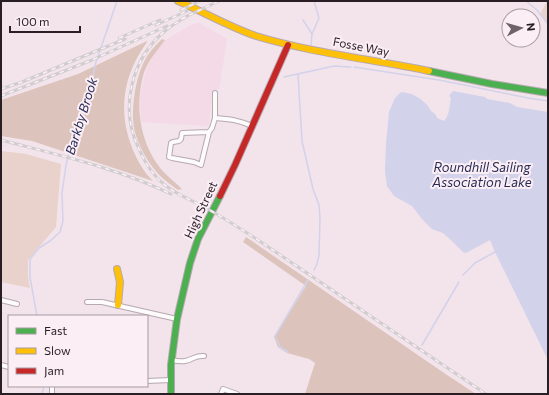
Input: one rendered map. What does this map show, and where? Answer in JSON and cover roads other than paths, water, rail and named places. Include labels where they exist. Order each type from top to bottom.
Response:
[{"type":"street","name":"Fosse Way","points":[[178,1],[232,27],[288,45],[492,84],[548,93]]},
{"type":"street","name":"High Street","points":[[171,394],[171,360],[176,319],[190,263],[198,239],[232,171],[288,45]]},
{"type":"street","points":[[209,132],[182,133],[179,141],[171,143],[169,156],[201,165],[209,132],[215,118],[215,93]]},
{"type":"street","points":[[215,118],[231,119],[252,126]]},
{"type":"street","points":[[117,269],[120,280],[118,305]]},
{"type":"street","points":[[1,300],[17,304]]},
{"type":"street","points":[[87,302],[102,302],[118,305],[176,319]]},
{"type":"street","points":[[171,360],[183,362],[195,357],[204,356]]},
{"type":"street","points":[[148,381],[170,380]]},
{"type":"street","points":[[221,394],[223,389],[237,394]]},
{"type":"water","name":"Roundhill Sailing Association Lake","points":[[453,91],[510,103],[517,107],[548,112],[548,360],[490,240],[466,253],[463,252],[443,233],[432,229],[412,206],[394,196],[387,186],[385,171],[386,143],[389,112],[395,98],[401,92],[414,95],[420,98],[427,105],[437,118],[444,121],[449,110],[451,98],[449,96]]},
{"type":"waterway","name":"Barkby Brook","points":[[37,315],[30,277],[30,259],[39,248],[60,232],[63,221],[62,193],[66,165],[78,117],[91,92],[95,65],[117,1]]},
{"type":"waterway","points":[[311,45],[312,34],[319,18],[314,1]]},
{"type":"waterway","points":[[526,1],[537,10],[548,24]]},
{"type":"waterway","points":[[303,20],[312,34]]},
{"type":"waterway","points":[[284,77],[334,66],[351,67]]},
{"type":"waterway","points":[[354,67],[439,80],[548,101]]},
{"type":"waterway","points":[[298,74],[302,141],[313,189],[319,205],[320,217],[319,255],[314,270]]},
{"type":"waterway","points":[[463,275],[475,263],[495,252]]},
{"type":"waterway","points":[[288,352],[280,347],[275,336],[308,280]]},
{"type":"waterway","points":[[422,345],[459,282]]},
{"type":"waterway","name":"Barkby Brook","points":[[42,394],[44,387]]},
{"type":"railway","points":[[181,10],[200,1]]},
{"type":"railway","points":[[181,19],[219,1]]},
{"type":"railway","points":[[156,25],[187,11]]},
{"type":"railway","points":[[186,17],[168,29],[153,42],[137,70],[132,86],[129,101],[133,134],[141,154],[154,174],[171,189],[213,212],[258,240],[486,394]]},
{"type":"railway","points":[[119,38],[160,20]]},
{"type":"railway","points":[[1,96],[92,60],[167,26]]},
{"type":"railway","points":[[1,89],[22,82],[125,39]]},
{"type":"railway","points":[[1,140],[109,169],[171,194]]}]
